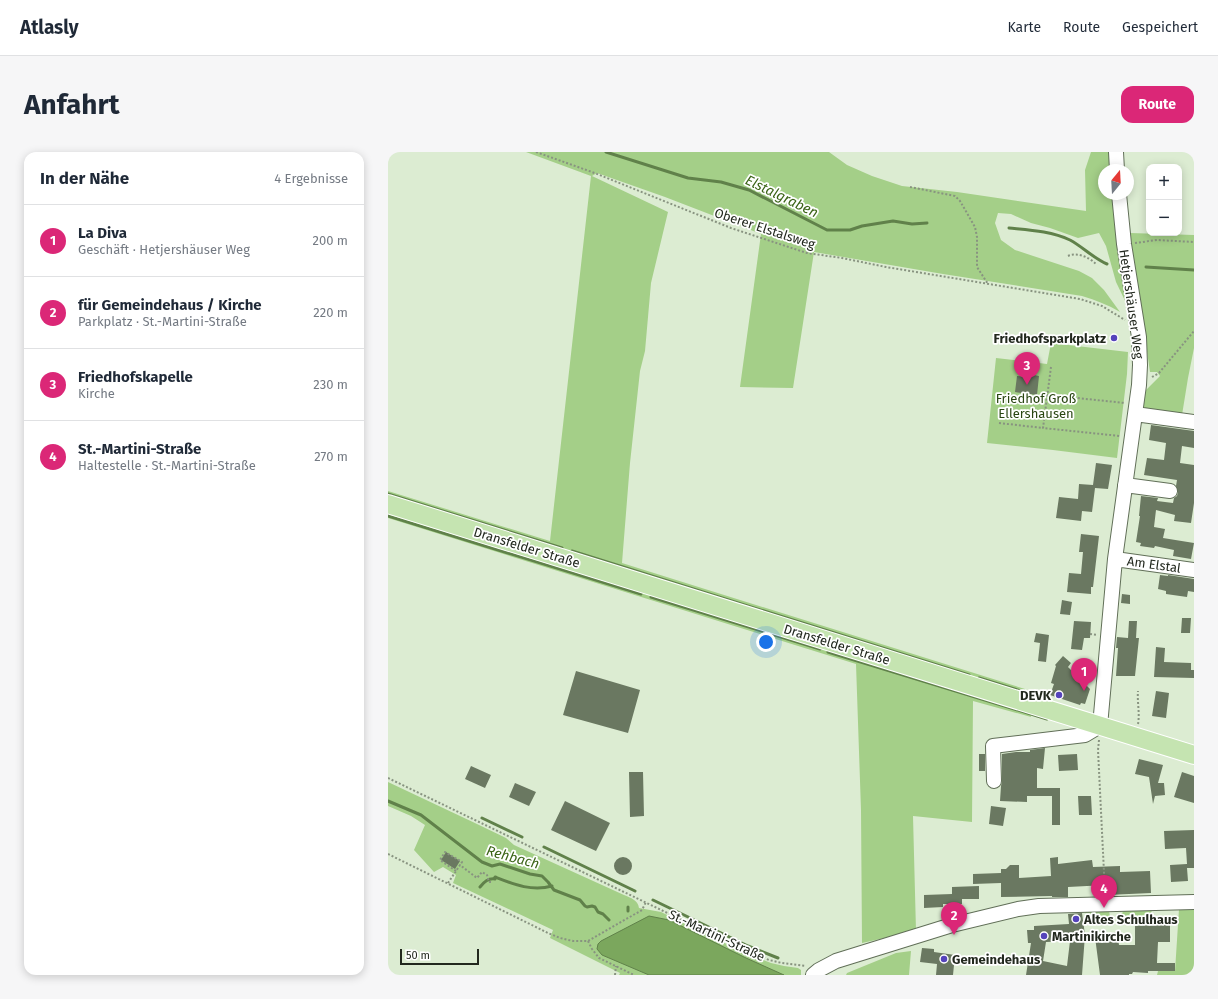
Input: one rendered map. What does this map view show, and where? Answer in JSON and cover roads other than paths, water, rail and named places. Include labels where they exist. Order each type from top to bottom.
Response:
[{"type":"main road","name":"Dransfelder Straße","points":[[388,504],[1194,755]]},
{"type":"street","points":[[1116,152],[1117,164]]},
{"type":"street","name":"Hetjershäuser Weg","points":[[1100,726],[1115,559],[1139,385],[1140,350],[1137,322],[1124,244],[1120,200]]},
{"type":"street","points":[[1135,409],[1194,422]]},
{"type":"street","points":[[1125,485],[1170,490]]},
{"type":"street","name":"Am Elstal","points":[[1115,559],[1194,570]]},
{"type":"street","points":[[994,781],[993,746],[1085,735],[1100,726]]},
{"type":"street","points":[[816,972],[836,960],[952,925],[1018,909],[1039,906],[1194,902]]},
{"type":"waterway","name":"Elstalgraben","points":[[606,152],[688,178],[721,182],[749,190],[827,230],[850,230],[862,226],[893,221],[912,224],[927,223]]},
{"type":"waterway","name":"Elstalgraben","points":[[1009,228],[1040,231],[1063,237],[1107,264]]},
{"type":"waterway","name":"Elstalgraben","points":[[1146,267],[1194,270]]},
{"type":"waterway","points":[[388,494],[562,548]]},
{"type":"waterway","points":[[388,516],[641,594]]},
{"type":"waterway","points":[[572,551],[969,675]]},
{"type":"waterway","points":[[651,597],[820,649]]},
{"type":"waterway","points":[[828,652],[1047,719]]},
{"type":"waterway","points":[[979,678],[1043,698]]},
{"type":"waterway","name":"Rehbach","points":[[388,801],[421,815],[482,862],[492,866],[500,864],[530,874],[542,876],[554,890],[580,900],[587,907],[595,907],[598,912],[603,914],[609,920]]},
{"type":"waterway","points":[[482,818],[522,837]]},
{"type":"waterway","points":[[544,847],[635,891]]},
{"type":"waterway","points":[[480,887],[486,881],[495,879],[495,877],[516,885],[530,888],[545,888],[552,886]]},
{"type":"waterway","points":[[653,900],[748,946],[778,958]]},
{"type":"place","name":"Friedhofsparkplatz","points":[[1114,338]]},
{"type":"place","name":"Friedhofskapelle","points":[[1027,385]]},
{"type":"place","name":"La Diva","points":[[1084,691]]},
{"type":"place","name":"DEVK","points":[[1059,695]]},
{"type":"place","name":"St.-Martini-Straße","points":[[1104,908]]},
{"type":"place","name":"Altes Schulhaus","points":[[1076,919]]},
{"type":"place","name":"für Gemeindehaus / Kirche","points":[[954,935]]},
{"type":"place","name":"Martinikirche","points":[[1044,936]]},
{"type":"place","name":"Gemeindehaus","points":[[944,959]]},
{"type":"park label","name":"Friedhof Groß Ellershausen","points":[[1036,406]]}]
